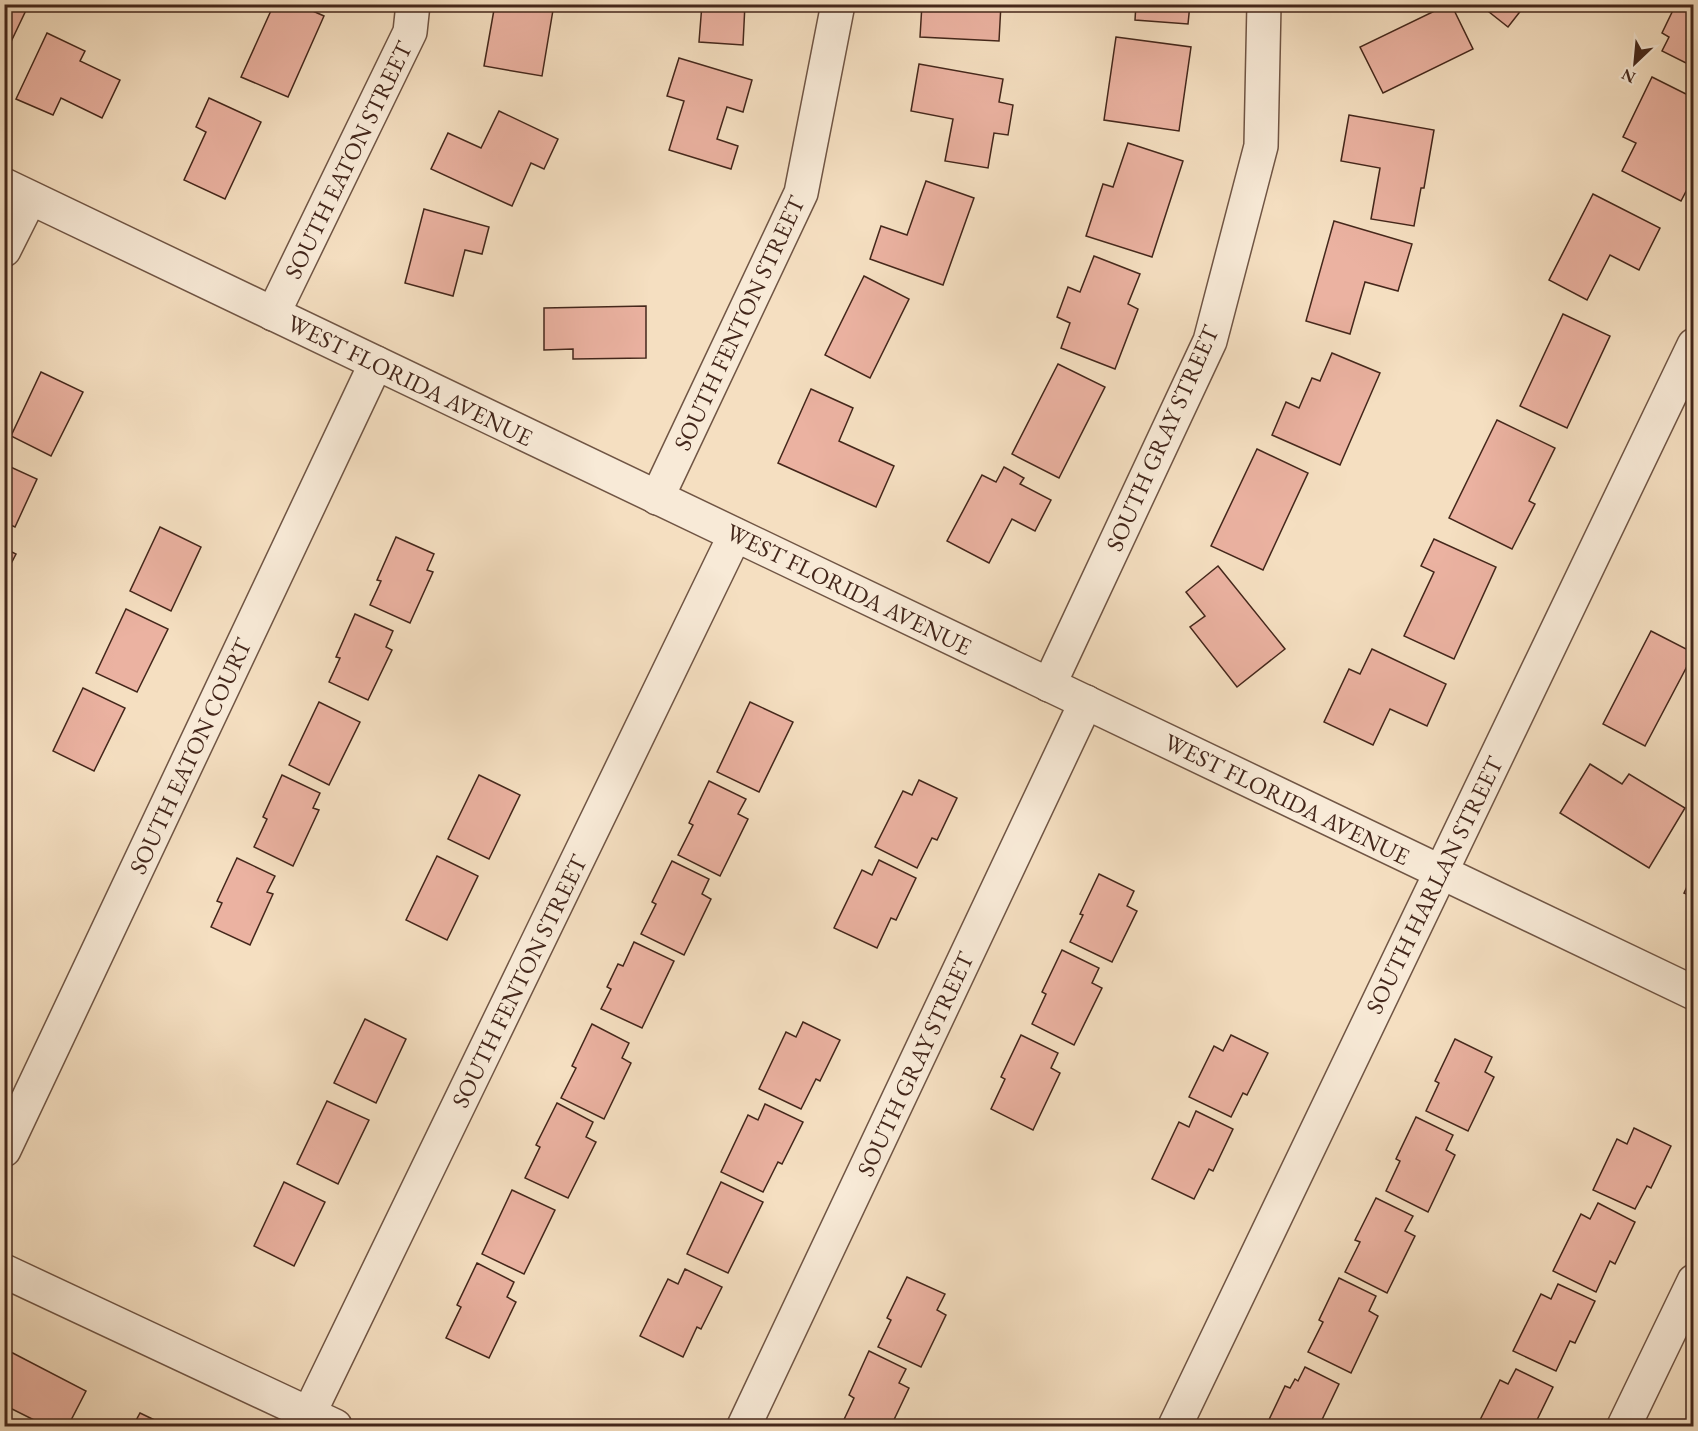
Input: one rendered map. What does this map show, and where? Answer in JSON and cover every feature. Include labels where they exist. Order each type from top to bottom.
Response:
[{"type":"street","name":"SOUTH EATON STREET","points":[[273,314],[410,32],[413,4]]},
{"type":"street","name":"SOUTH FENTON STREET","points":[[657,498],[801,193],[837,4]]},
{"type":"street","name":"SOUTH GRAY STREET","points":[[1049,685],[1210,341],[1260,146],[1264,4]]},
{"type":"street","name":"WEST FLORIDA AVENUE","points":[[17,191],[1694,993]]},
{"type":"street","points":[[4,250],[17,191]]},
{"type":"street","name":"SOUTH HARLAN STREET","points":[[1175,1426],[1694,345]]},
{"type":"street","name":"SOUTH EATON COURT","points":[[4,1150],[376,363]]},
{"type":"street","name":"SOUTH FENTON STREET","points":[[316,1422],[735,535]]},
{"type":"street","name":"SOUTH GRAY STREET","points":[[744,1426],[1086,702]]},
{"type":"street","points":[[4,1271],[316,1422]]},
{"type":"street","points":[[1624,1426],[1694,1281]]},
{"type":"building","points":[[4,4],[29,4],[8,48],[4,46]]},
{"type":"building","points":[[274,4],[297,4],[324,16],[288,97],[241,77]]},
{"type":"building","points":[[495,4],[554,4],[542,76],[484,66]]},
{"type":"building","points":[[702,4],[745,4],[743,45],[699,42]]},
{"type":"building","points":[[922,4],[1001,4],[999,41],[920,37]]},
{"type":"building","points":[[1136,4],[1190,4],[1188,24],[1135,20]]},
{"type":"building","points":[[1449,4],[1473,49],[1383,93],[1360,47]]},
{"type":"building","points":[[1479,4],[1526,4],[1508,27]]},
{"type":"building","points":[[1676,4],[1694,4],[1694,67],[1662,51],[1669,37],[1662,33]]},
{"type":"building","points":[[47,33],[85,51],[80,61],[120,80],[102,118],[61,98],[53,115],[16,99]]},
{"type":"building","points":[[1116,37],[1191,47],[1179,131],[1104,120]]},
{"type":"building","points":[[679,58],[752,80],[743,112],[727,107],[717,139],[738,146],[731,169],[669,150],[684,101],[667,96]]},
{"type":"building","points":[[919,64],[1003,79],[999,102],[1013,105],[1008,135],[994,133],[988,168],[945,161],[953,119],[911,111]]},
{"type":"building","points":[[1652,77],[1694,98],[1694,158],[1691,163],[1694,164],[1694,176],[1681,201],[1622,171],[1636,143],[1623,137]]},
{"type":"building","points":[[209,98],[261,122],[225,199],[184,180],[206,132],[196,127]]},
{"type":"building","points":[[499,111],[558,139],[544,169],[531,163],[512,206],[431,169],[448,133],[481,148]]},
{"type":"building","points":[[1349,115],[1434,130],[1424,188],[1421,188],[1414,226],[1371,219],[1380,168],[1341,161]]},
{"type":"building","points":[[1128,143],[1183,161],[1152,257],[1086,236],[1103,184],[1113,187]]},
{"type":"building","points":[[926,181],[974,198],[943,285],[870,259],[881,226],[907,235]]},
{"type":"building","points":[[1593,194],[1660,228],[1639,270],[1610,255],[1587,300],[1549,280]]},
{"type":"building","points":[[424,209],[489,227],[482,254],[465,250],[453,296],[405,283]]},
{"type":"building","points":[[1334,221],[1412,244],[1398,291],[1365,282],[1350,334],[1306,321]]},
{"type":"building","points":[[1094,256],[1140,274],[1128,304],[1138,309],[1115,369],[1061,348],[1070,323],[1057,317],[1068,287],[1080,292]]},
{"type":"building","points":[[864,276],[909,299],[870,378],[825,355]]},
{"type":"building","points":[[646,306],[646,358],[573,359],[573,349],[544,350],[544,308]]},
{"type":"building","points":[[1563,314],[1610,336],[1567,428],[1520,406]]},
{"type":"building","points":[[1332,353],[1380,373],[1340,465],[1272,435],[1286,402],[1299,408],[1312,378],[1320,381]]},
{"type":"building","points":[[1058,364],[1105,387],[1059,478],[1012,454]]},
{"type":"building","points":[[41,372],[83,392],[51,456],[11,436]]},
{"type":"building","points":[[811,389],[853,408],[839,441],[894,466],[876,507],[778,463]]},
{"type":"building","points":[[1497,420],[1555,448],[1529,501],[1535,504],[1512,549],[1449,518]]},
{"type":"building","points":[[1257,449],[1308,473],[1263,570],[1211,546]]},
{"type":"building","points":[[4,464],[37,479],[15,527],[4,522]]},
{"type":"building","points":[[1004,467],[1024,478],[1020,484],[1051,500],[1035,531],[1012,519],[989,563],[947,541],[982,475],[996,482]]},
{"type":"building","points":[[160,527],[201,547],[171,611],[130,591]]},
{"type":"building","points":[[396,537],[434,554],[427,570],[433,572],[410,623],[370,605],[381,581],[377,580]]},
{"type":"building","points":[[1434,539],[1496,567],[1454,659],[1404,636],[1434,572],[1421,566]]},
{"type":"building","points":[[4,548],[16,554],[4,577]]},
{"type":"building","points":[[1218,566],[1285,649],[1237,687],[1190,627],[1205,616],[1186,592]]},
{"type":"building","points":[[126,609],[168,629],[137,692],[96,673]]},
{"type":"building","points":[[355,614],[393,631],[386,647],[392,650],[368,700],[329,682],[340,658],[336,657]]},
{"type":"building","points":[[1651,631],[1694,653],[1645,746],[1603,724]]},
{"type":"building","points":[[1372,649],[1446,684],[1427,726],[1390,709],[1373,745],[1324,722],[1349,669],[1360,674]]},
{"type":"building","points":[[83,688],[125,708],[94,771],[53,751]]},
{"type":"building","points":[[319,702],[360,722],[329,785],[289,765]]},
{"type":"building","points":[[750,702],[793,722],[759,792],[717,772]]},
{"type":"building","points":[[1590,764],[1622,784],[1629,774],[1685,808],[1649,868],[1560,813]]},
{"type":"building","points":[[282,775],[320,793],[313,808],[319,810],[293,866],[254,847],[267,819],[263,817]]},
{"type":"building","points":[[479,775],[520,795],[489,859],[448,839]]},
{"type":"building","points":[[919,780],[957,798],[937,840],[932,838],[917,868],[875,847],[903,791],[912,795]]},
{"type":"building","points":[[709,781],[746,799],[738,814],[748,819],[720,876],[678,855],[693,825],[689,823]]},
{"type":"building","points":[[437,856],[478,876],[447,940],[406,920]]},
{"type":"building","points":[[237,858],[275,876],[267,892],[273,894],[250,945],[211,927],[222,903],[217,901]]},
{"type":"building","points":[[879,860],[916,878],[896,920],[891,918],[877,948],[834,928],[862,870],[872,875]]},
{"type":"building","points":[[672,861],[709,879],[702,894],[711,899],[684,955],[641,934],[656,904],[652,902]]},
{"type":"building","points":[[1694,872],[1694,897],[1684,893]]},
{"type":"building","points":[[1099,874],[1134,891],[1127,906],[1137,911],[1112,962],[1070,942]]},
{"type":"building","points":[[634,942],[674,961],[642,1028],[601,1009],[611,989],[607,987],[618,964],[623,966]]},
{"type":"building","points":[[1062,950],[1099,968],[1092,983],[1102,988],[1074,1045],[1032,1024],[1046,994],[1042,992]]},
{"type":"building","points":[[365,1019],[406,1039],[376,1103],[334,1083]]},
{"type":"building","points":[[803,1022],[840,1040],[820,1081],[816,1079],[801,1109],[759,1089],[786,1032],[796,1037]]},
{"type":"building","points":[[592,1024],[629,1043],[622,1058],[631,1063],[604,1119],[561,1098],[576,1068],[572,1066]]},
{"type":"building","points":[[1021,1035],[1058,1053],[1051,1068],[1060,1073],[1033,1130],[991,1109],[1005,1079],[1001,1077]]},
{"type":"building","points":[[1231,1035],[1268,1053],[1247,1095],[1243,1093],[1231,1117],[1189,1097],[1214,1046],[1223,1051]]},
{"type":"building","points":[[1455,1039],[1492,1057],[1485,1072],[1494,1077],[1468,1131],[1426,1111],[1439,1083],[1435,1081]]},
{"type":"building","points":[[327,1101],[369,1120],[338,1184],[297,1164]]},
{"type":"building","points":[[557,1103],[593,1122],[586,1137],[596,1142],[568,1198],[525,1178],[540,1147],[536,1145]]},
{"type":"building","points":[[765,1104],[803,1122],[782,1164],[778,1162],[763,1192],[721,1172],[748,1115],[758,1120]]},
{"type":"building","points":[[1196,1111],[1233,1129],[1213,1171],[1209,1169],[1194,1199],[1152,1179],[1179,1122],[1189,1127]]},
{"type":"building","points":[[1416,1117],[1453,1135],[1446,1150],[1455,1155],[1428,1212],[1386,1191],[1400,1161],[1396,1159]]},
{"type":"building","points":[[1634,1128],[1671,1146],[1651,1188],[1647,1186],[1635,1209],[1593,1190],[1617,1139],[1627,1144]]},
{"type":"building","points":[[284,1182],[325,1202],[294,1266],[254,1246]]},
{"type":"building","points":[[721,1182],[763,1202],[728,1273],[687,1254]]},
{"type":"building","points":[[512,1190],[555,1210],[524,1274],[482,1254]]},
{"type":"building","points":[[1376,1198],[1413,1216],[1405,1231],[1415,1236],[1387,1293],[1345,1272],[1360,1242],[1355,1240]]},
{"type":"building","points":[[1598,1203],[1635,1222],[1615,1264],[1610,1261],[1596,1292],[1553,1271],[1581,1214],[1590,1219]]},
{"type":"building","points":[[477,1263],[514,1282],[507,1297],[516,1302],[489,1358],[446,1338],[461,1307],[457,1305]]},
{"type":"building","points":[[685,1269],[722,1287],[701,1329],[697,1327],[683,1357],[640,1336],[668,1279],[678,1284]]},
{"type":"building","points":[[907,1277],[945,1294],[937,1310],[946,1315],[921,1367],[878,1347],[891,1320],[887,1318]]},
{"type":"building","points":[[1339,1278],[1376,1296],[1369,1311],[1378,1316],[1351,1373],[1308,1352],[1323,1322],[1319,1320]]},
{"type":"building","points":[[1558,1284],[1595,1301],[1575,1343],[1570,1341],[1556,1371],[1513,1351],[1541,1294],[1551,1299]]},
{"type":"building","points":[[5,1349],[86,1391],[68,1426],[46,1426],[4,1405]]},
{"type":"building","points":[[869,1351],[906,1369],[899,1383],[909,1388],[891,1426],[841,1426],[854,1398],[849,1395]]},
{"type":"building","points":[[1305,1367],[1339,1384],[1319,1426],[1266,1426],[1285,1386],[1290,1388],[1295,1379],[1298,1381]]},
{"type":"building","points":[[1516,1369],[1553,1387],[1534,1426],[1477,1426],[1500,1380],[1508,1384]]},
{"type":"building","points":[[140,1413],[167,1426],[133,1426]]}]
